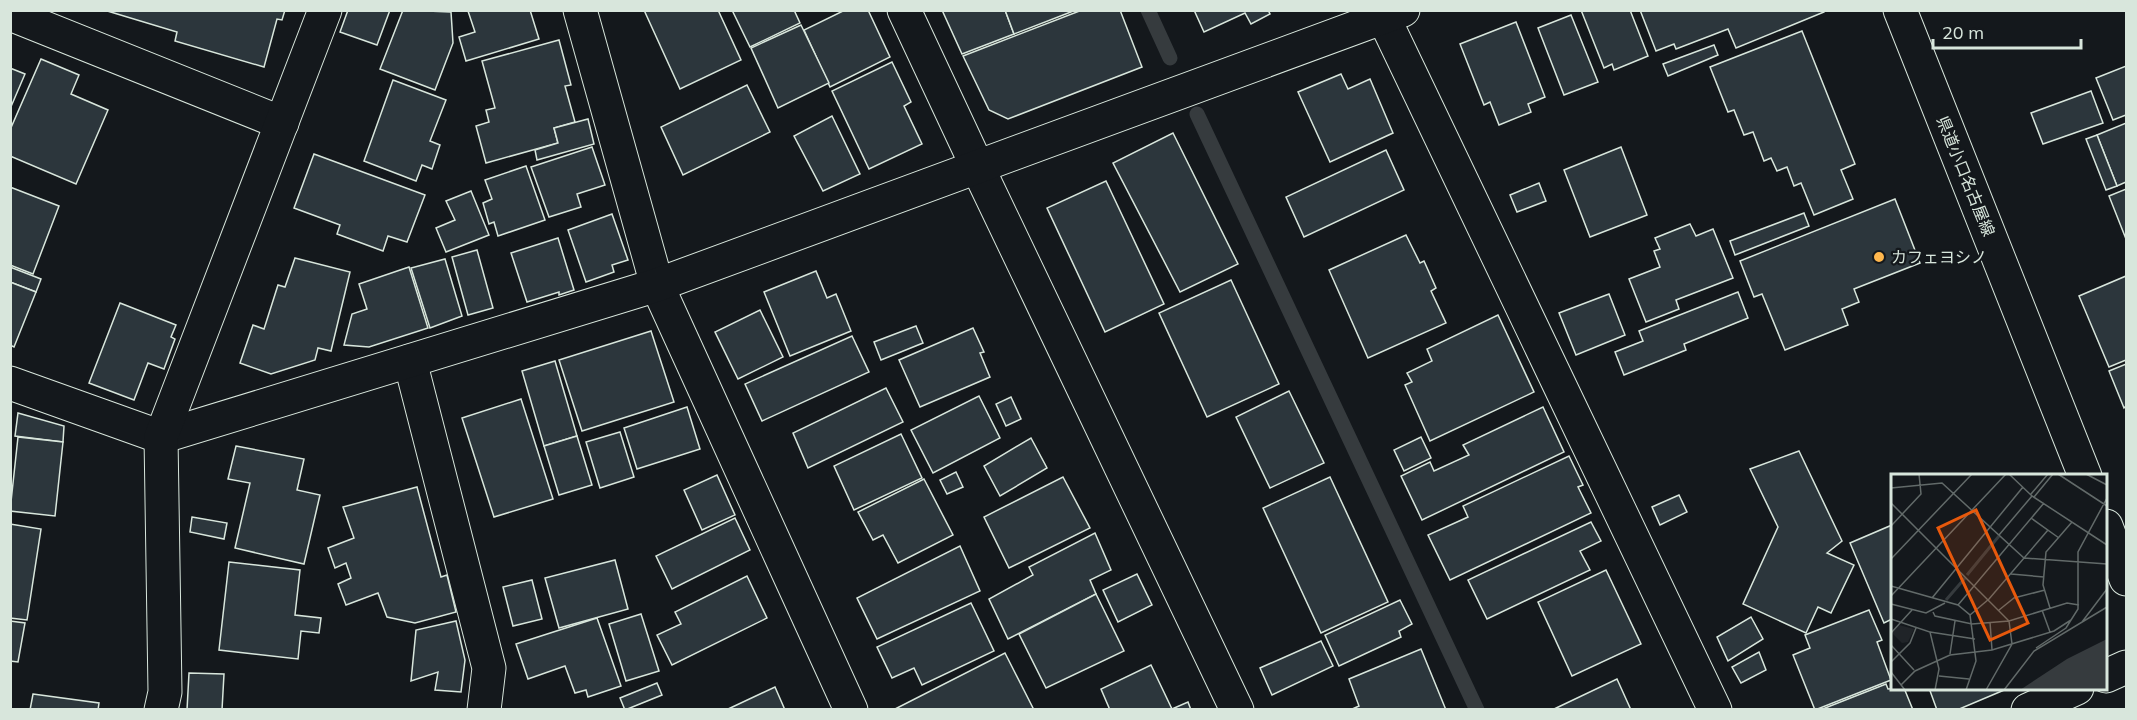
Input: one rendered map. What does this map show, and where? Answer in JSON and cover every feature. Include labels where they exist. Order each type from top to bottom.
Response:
[{"type":"street","points":[[161,710],[165,692],[161,437],[326,10]]},
{"type":"street","points":[[580,10],[657,285],[851,710]]},
{"type":"street","points":[[904,10],[1237,710]]},
{"type":"street","name":"県道小口名古屋線","points":[[1900,10],[2084,474]]},
{"type":"street","points":[[10,382],[161,437],[657,285],[1389,13],[1715,710]]},
{"type":"street","points":[[10,14],[282,123]]},
{"type":"street","points":[[410,361],[489,668],[484,710]]},
{"type":"street","points":[[2107,529],[2127,579]]},
{"type":"street","points":[[2107,676],[2127,667]]},
{"type":"street","points":[[2028,710],[2073,690]]},
{"type":"building","points":[[104,10],[285,10],[282,20],[277,19],[264,67],[175,41],[177,32]]},
{"type":"building","points":[[348,10],[390,10],[377,45],[340,32]]},
{"type":"building","points":[[403,10],[451,12],[453,43],[435,90],[380,69]]},
{"type":"building","points":[[530,10],[539,39],[466,61],[459,37],[475,32],[468,11]]},
{"type":"building","points":[[644,10],[718,10],[741,60],[680,89]]},
{"type":"building","points":[[732,10],[794,10],[800,23],[750,47]]},
{"type":"building","points":[[845,10],[868,10],[890,57],[830,87],[804,30]]},
{"type":"building","points":[[942,10],[1005,10],[1014,34],[962,54]]},
{"type":"building","points":[[1005,10],[1076,10],[1014,34]]},
{"type":"building","points":[[1082,10],[1120,10],[1142,67],[1008,119],[989,110],[963,56]]},
{"type":"building","points":[[1194,10],[1268,10],[1270,14],[1251,24],[1245,13],[1204,32]]},
{"type":"building","points":[[1581,10],[1630,10],[1648,56],[1614,70],[1612,64],[1604,68]]},
{"type":"building","points":[[1640,10],[1824,10],[1824,12],[1736,48],[1728,29],[1676,49],[1674,44],[1656,51]]},
{"type":"building","points":[[1571,15],[1598,82],[1564,95],[1538,28]]},
{"type":"building","points":[[1516,22],[1545,97],[1528,104],[1531,112],[1499,125],[1490,102],[1484,105],[1460,44]]},
{"type":"building","points":[[801,25],[829,83],[778,108],[751,48]]},
{"type":"building","points":[[1802,31],[1855,164],[1841,170],[1853,199],[1814,215],[1801,183],[1794,186],[1787,167],[1777,171],[1771,158],[1764,161],[1753,132],[1744,135],[1734,110],[1728,112],[1710,67]]},
{"type":"building","points":[[559,40],[571,85],[565,86],[575,122],[554,128],[558,143],[486,163],[476,126],[489,122],[486,110],[495,108],[482,61]]},
{"type":"building","points":[[1714,45],[1718,55],[1668,76],[1663,64]]},
{"type":"building","points":[[41,59],[79,75],[71,94],[108,110],[76,184],[10,156],[10,130]]},
{"type":"building","points":[[892,62],[911,102],[904,106],[922,144],[869,169],[832,91]]},
{"type":"building","points":[[2126,66],[2126,115],[2113,120],[2096,78]]},
{"type":"building","points":[[10,68],[25,74],[10,109]]},
{"type":"building","points":[[1341,74],[1348,89],[1370,79],[1393,133],[1330,162],[1298,92]]},
{"type":"building","points":[[393,80],[446,100],[430,141],[440,145],[432,169],[422,165],[416,181],[364,161]]},
{"type":"building","points":[[747,85],[770,132],[683,175],[661,127]]},
{"type":"building","points":[[2091,91],[2103,123],[2043,144],[2031,113]]},
{"type":"building","points":[[832,116],[860,174],[823,191],[794,136]]},
{"type":"building","points":[[588,119],[594,144],[537,160],[535,150],[558,143],[554,128]]},
{"type":"building","points":[[2126,123],[2126,182],[2117,186],[2097,135]]},
{"type":"building","points":[[1173,133],[1238,264],[1180,292],[1113,163]]},
{"type":"building","points":[[2097,135],[2117,186],[2106,190],[2086,139]]},
{"type":"building","points":[[592,147],[605,185],[577,194],[581,207],[549,217],[531,167]]},
{"type":"building","points":[[1621,147],[1647,215],[1590,237],[1564,170]]},
{"type":"building","points":[[1386,150],[1404,190],[1304,237],[1286,197]]},
{"type":"building","points":[[314,154],[425,195],[407,242],[388,236],[383,251],[337,234],[340,225],[294,208]]},
{"type":"building","points":[[526,166],[545,220],[498,236],[494,222],[489,224],[483,203],[492,199],[485,180]]},
{"type":"building","points":[[1106,181],[1164,304],[1105,332],[1047,208]]},
{"type":"building","points":[[1539,183],[1546,201],[1517,212],[1510,195]]},
{"type":"building","points":[[10,187],[59,206],[33,274],[10,265]]},
{"type":"building","points":[[2126,189],[2126,239],[2109,196]]},
{"type":"building","points":[[471,191],[489,235],[446,252],[436,228],[455,220],[446,201]]},
{"type":"building","points":[[1895,199],[1920,263],[1854,289],[1859,302],[1842,309],[1848,325],[1785,350],[1762,294],[1754,297],[1740,261]]},
{"type":"building","points":[[1804,213],[1809,226],[1735,255],[1730,241]]},
{"type":"building","points":[[612,214],[628,260],[612,265],[614,272],[586,282],[568,230]]},
{"type":"building","points":[[1690,224],[1696,236],[1713,229],[1733,278],[1676,300],[1679,309],[1646,322],[1629,279],[1660,267],[1654,251],[1660,249],[1655,238]]},
{"type":"building","points":[[1406,235],[1420,263],[1424,261],[1436,288],[1431,291],[1446,323],[1368,358],[1329,270]]},
{"type":"building","points":[[558,238],[574,290],[527,302],[511,253]]},
{"type":"building","points":[[477,250],[493,308],[468,315],[452,257]]},
{"type":"building","points":[[295,258],[350,272],[331,351],[318,348],[315,360],[271,374],[240,363],[253,325],[264,329],[278,285],[285,287]]},
{"type":"building","points":[[445,259],[462,316],[430,328],[411,268]]},
{"type":"building","points":[[10,267],[41,279],[36,292],[10,282]]},
{"type":"building","points":[[409,267],[428,328],[369,347],[344,345],[352,314],[367,309],[359,284]]},
{"type":"building","points":[[816,271],[827,298],[836,294],[851,331],[790,356],[764,292]]},
{"type":"building","points":[[2126,276],[2126,360],[2109,367],[2079,296]]},
{"type":"building","points":[[1231,280],[1279,384],[1207,417],[1159,313]]},
{"type":"building","points":[[10,282],[36,292],[14,347],[10,345]]},
{"type":"building","points":[[1738,292],[1748,318],[1684,344],[1686,350],[1624,375],[1615,352],[1643,341],[1639,331]]},
{"type":"building","points":[[1609,294],[1625,335],[1576,355],[1559,313]]},
{"type":"building","points":[[120,303],[176,325],[171,337],[175,339],[164,369],[148,363],[134,400],[89,383]]},
{"type":"building","points":[[760,310],[783,357],[738,379],[715,332]]},
{"type":"building","points":[[1498,315],[1534,392],[1430,441],[1405,385],[1412,382],[1407,373],[1432,361],[1427,349]]},
{"type":"building","points":[[916,326],[923,343],[881,360],[874,342]]},
{"type":"building","points":[[973,328],[984,352],[980,353],[990,377],[920,407],[899,360]]},
{"type":"building","points":[[651,331],[674,402],[582,431],[559,360]]},
{"type":"building","points":[[852,336],[869,372],[762,421],[745,384]]},
{"type":"building","points":[[555,361],[577,436],[544,446],[522,371]]},
{"type":"building","points":[[2126,364],[2126,406],[2124,408],[2109,371]]},
{"type":"building","points":[[886,388],[903,422],[808,468],[793,433]]},
{"type":"building","points":[[1289,391],[1324,463],[1270,488],[1236,417]]},
{"type":"building","points":[[979,396],[1000,438],[933,473],[911,430]]},
{"type":"building","points":[[1011,397],[1021,419],[1006,426],[996,404]]},
{"type":"building","points":[[521,399],[553,499],[494,517],[462,418]]},
{"type":"building","points":[[687,407],[700,449],[637,469],[624,428]]},
{"type":"building","points":[[1543,407],[1564,452],[1422,520],[1401,476],[1430,462],[1434,471],[1469,455],[1463,445]]},
{"type":"building","points":[[18,413],[64,426],[63,442],[15,436]]},
{"type":"building","points":[[620,432],[634,477],[600,488],[586,442]]},
{"type":"building","points":[[901,434],[922,478],[854,510],[834,466]]},
{"type":"building","points":[[577,436],[592,485],[559,495],[544,446]]},
{"type":"building","points":[[18,437],[63,442],[55,516],[10,511]]},
{"type":"building","points":[[1421,437],[1431,458],[1404,471],[1394,450]]},
{"type":"building","points":[[1031,438],[1047,468],[1000,496],[984,466]]},
{"type":"building","points":[[236,446],[304,459],[297,490],[320,495],[304,564],[235,548],[250,483],[228,479]]},
{"type":"building","points":[[1799,451],[1842,541],[1827,553],[1854,565],[1831,613],[1818,607],[1806,633],[1743,604],[1778,527],[1750,469]]},
{"type":"building","points":[[1569,456],[1583,485],[1578,487],[1591,513],[1450,580],[1428,535],[1468,517],[1463,506]]},
{"type":"building","points":[[956,472],[963,487],[947,494],[940,480]]},
{"type":"building","points":[[717,475],[735,515],[702,530],[684,490]]},
{"type":"building","points":[[1063,477],[1090,528],[1009,568],[984,517]]},
{"type":"building","points":[[1330,477],[1388,602],[1321,633],[1263,508]]},
{"type":"building","points":[[924,479],[953,535],[898,563],[883,535],[873,540],[858,512]]},
{"type":"building","points":[[417,487],[441,577],[447,575],[456,612],[415,623],[387,617],[378,593],[346,605],[338,584],[351,578],[346,563],[335,568],[328,548],[354,538],[343,507]]},
{"type":"building","points":[[1679,495],[1687,512],[1660,525],[1652,507]]},
{"type":"building","points":[[192,517],[227,523],[224,539],[190,532]]},
{"type":"building","points":[[735,518],[750,550],[672,589],[656,556]]},
{"type":"building","points":[[1591,522],[1601,541],[1580,551],[1590,570],[1487,619],[1468,580]]},
{"type":"building","points":[[10,524],[41,529],[27,620],[10,618]]},
{"type":"building","points":[[1891,525],[1891,620],[1884,623],[1850,543]]},
{"type":"building","points":[[1095,533],[1111,570],[1090,580],[1096,594],[1008,639],[989,599],[1033,575],[1029,567]]},
{"type":"building","points":[[960,546],[980,591],[877,639],[857,598]]},
{"type":"building","points":[[615,560],[628,609],[559,628],[545,578]]},
{"type":"building","points":[[229,562],[300,570],[295,615],[321,618],[319,633],[301,631],[298,659],[219,650]]},
{"type":"building","points":[[1606,570],[1641,644],[1572,676],[1538,602]]},
{"type":"building","points":[[1137,574],[1152,605],[1118,622],[1103,590]]},
{"type":"building","points":[[747,576],[767,618],[672,665],[657,635],[681,624],[675,612]]},
{"type":"building","points":[[532,580],[542,619],[513,626],[503,587]]},
{"type":"building","points":[[1096,594],[1124,651],[1046,688],[1019,634]]},
{"type":"building","points":[[1400,600],[1412,624],[1399,631],[1401,637],[1339,666],[1325,635]]},
{"type":"building","points":[[971,603],[994,651],[922,685],[914,668],[892,678],[877,647]]},
{"type":"building","points":[[1869,610],[1882,640],[1877,642],[1891,680],[1815,710],[1793,655],[1810,648],[1805,635]]},
{"type":"building","points":[[641,614],[659,671],[626,681],[609,624]]},
{"type":"building","points":[[1751,617],[1763,639],[1728,661],[1717,637]]},
{"type":"building","points":[[597,618],[621,686],[588,697],[586,690],[575,693],[565,666],[528,679],[516,644]]},
{"type":"building","points":[[10,621],[25,623],[18,662],[10,661]]},
{"type":"building","points":[[456,621],[465,660],[461,692],[435,690],[438,672],[411,681],[416,630]]},
{"type":"building","points":[[1321,641],[1333,666],[1272,695],[1260,668]]},
{"type":"building","points":[[1421,649],[1446,710],[1350,710],[1359,706],[1349,679]]},
{"type":"building","points":[[1759,652],[1766,670],[1741,683],[1732,667]]},
{"type":"building","points":[[1005,653],[1034,710],[895,710],[895,709]]},
{"type":"building","points":[[1151,665],[1172,709],[1188,702],[1191,710],[1110,710],[1101,689]]},
{"type":"building","points":[[189,673],[224,674],[222,710],[187,710]]},
{"type":"building","points":[[1617,679],[1631,710],[1552,710]]},
{"type":"building","points":[[657,683],[662,695],[625,710],[620,698]]},
{"type":"building","points":[[1886,684],[1891,690],[1905,690],[1913,710],[1820,710]]},
{"type":"building","points":[[775,687],[785,710],[726,710]]},
{"type":"building","points":[[1930,690],[2004,690],[1957,710],[1937,710]]},
{"type":"building","points":[[33,694],[99,703],[98,710],[30,710]]},
{"type":"waterway","points":[[1148,10],[1170,58]]},
{"type":"waterway","points":[[1197,114],[1477,710]]},
{"type":"place","name":"カフェヨシノ","points":[[1879,257]]}]
